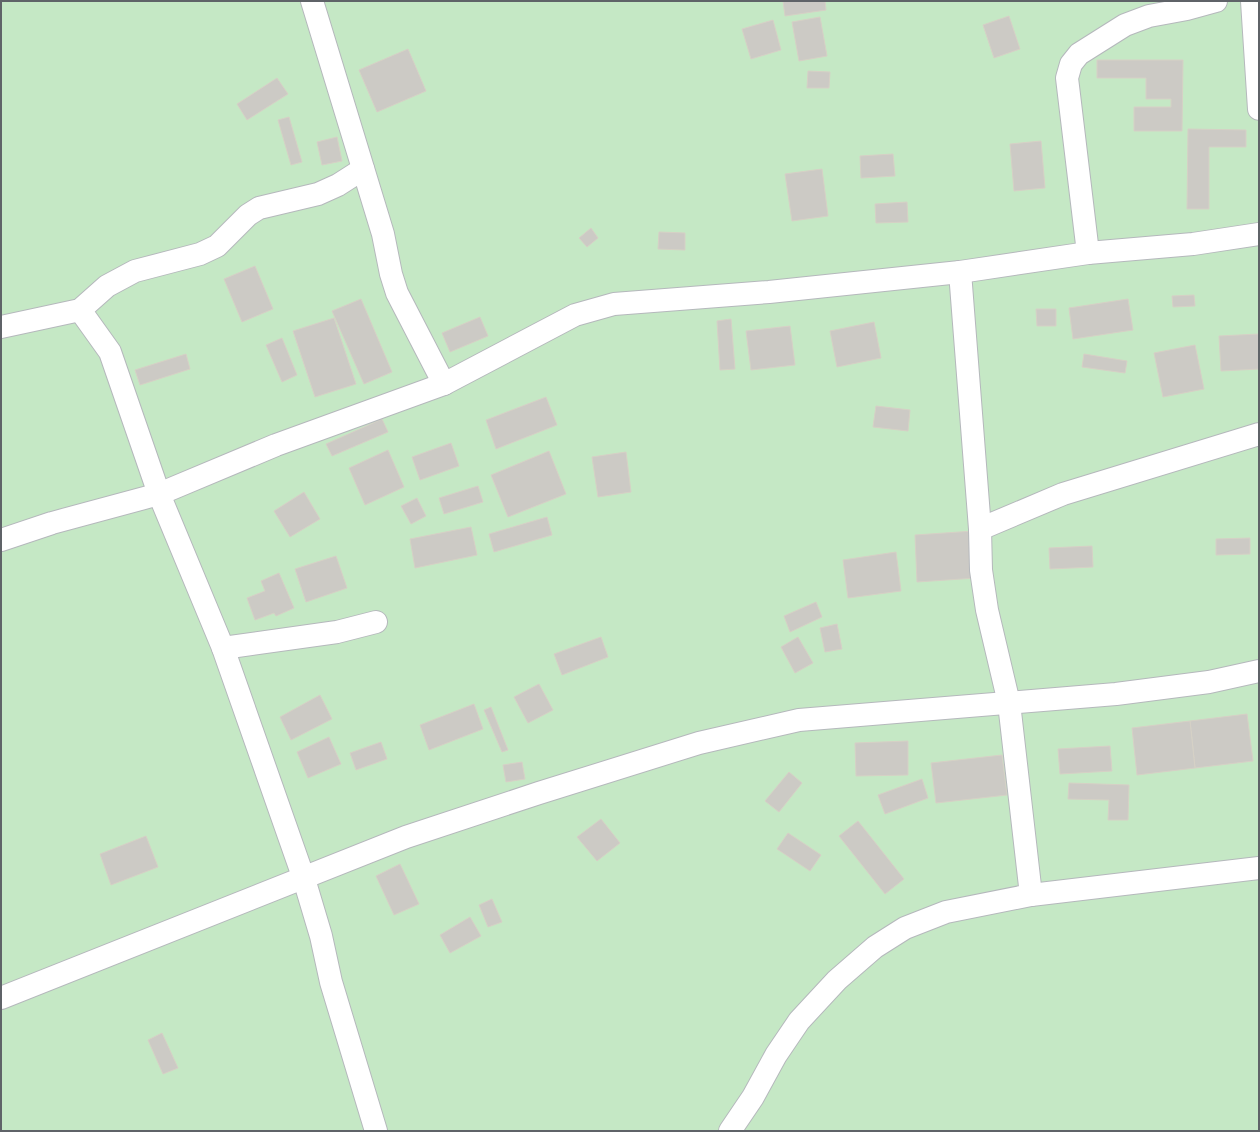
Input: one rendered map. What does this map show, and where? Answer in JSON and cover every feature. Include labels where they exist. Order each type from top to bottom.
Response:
[{"type":"street","points":[[312,1],[383,234],[391,274],[397,293],[444,384]]},
{"type":"street","points":[[1088,253],[1067,78],[1072,64],[1079,54],[1125,25],[1149,16],[1186,9],[1216,1]]},
{"type":"street","points":[[1252,1],[1259,109]]},
{"type":"street","points":[[1,327],[80,310],[107,286],[135,271],[200,254],[217,246],[248,215],[259,208],[318,194],[338,185],[363,169]]},
{"type":"street","points":[[1,540],[52,523],[159,494],[276,445],[444,384],[575,314],[614,304],[777,291],[960,272],[1088,253],[1193,244],[1259,234]]},
{"type":"street","points":[[960,272],[980,529],[981,570],[987,610],[1009,703],[1032,895]]},
{"type":"street","points":[[80,310],[110,352],[159,494],[223,648],[304,879],[321,936],[331,982],[376,1131]]},
{"type":"street","points":[[980,529],[1063,494],[1259,434]]},
{"type":"street","points":[[223,648],[337,632],[376,622]]},
{"type":"street","points":[[1,998],[304,879],[406,837],[539,793],[699,743],[799,720],[1116,694],[1209,682],[1259,671]]},
{"type":"street","points":[[730,1131],[753,1097],[776,1055],[799,1021],[837,980],[875,947],[905,928],[946,912],[1032,895],[1259,868]]},
{"type":"green space","points":[[1,1],[1259,1],[1259,1131],[1,1131]]},
{"type":"building","points":[[783,1],[825,1],[826,10],[785,16]]},
{"type":"building","points":[[1009,16],[1020,49],[994,58],[983,25]]},
{"type":"building","points":[[820,17],[827,56],[799,61],[792,22]]},
{"type":"building","points":[[773,20],[781,50],[751,59],[742,29]]},
{"type":"building","points":[[408,49],[426,91],[377,112],[359,70]]},
{"type":"building","points":[[1097,60],[1183,60],[1182,131],[1134,131],[1134,107],[1171,107],[1171,99],[1146,99],[1146,78],[1097,78]]},
{"type":"building","points":[[808,71],[830,72],[829,88],[807,88]]},
{"type":"building","points":[[277,78],[288,94],[247,120],[237,104]]},
{"type":"building","points":[[289,117],[302,162],[291,165],[278,120]]},
{"type":"building","points":[[1188,129],[1246,130],[1246,147],[1209,147],[1209,209],[1187,209]]},
{"type":"building","points":[[337,137],[342,161],[322,165],[317,142]]},
{"type":"building","points":[[1041,141],[1045,188],[1014,191],[1010,144]]},
{"type":"building","points":[[893,154],[895,176],[861,178],[860,156]]},
{"type":"building","points":[[822,169],[828,216],[792,221],[785,174]]},
{"type":"building","points":[[907,202],[908,222],[876,223],[875,204]]},
{"type":"building","points":[[591,228],[598,238],[587,247],[579,238]]},
{"type":"building","points":[[659,232],[685,233],[685,250],[658,249]]},
{"type":"building","points":[[255,266],[273,309],[242,322],[224,279]]},
{"type":"building","points":[[1194,295],[1195,306],[1173,307],[1172,296]]},
{"type":"building","points":[[361,299],[392,372],[364,384],[332,311]]},
{"type":"building","points":[[1128,299],[1133,330],[1073,339],[1069,308]]},
{"type":"building","points":[[1036,309],[1056,309],[1056,326],[1037,326]]},
{"type":"building","points":[[480,317],[488,336],[450,352],[442,333]]},
{"type":"building","points":[[334,318],[356,384],[315,397],[293,331]]},
{"type":"building","points":[[731,319],[735,369],[720,370],[717,321]]},
{"type":"building","points":[[874,322],[881,358],[837,367],[830,331]]},
{"type":"building","points":[[790,326],[795,365],[751,370],[746,331]]},
{"type":"building","points":[[1259,334],[1259,369],[1221,371],[1219,336]]},
{"type":"building","points":[[282,338],[297,375],[282,382],[266,345]]},
{"type":"building","points":[[1195,345],[1204,389],[1163,397],[1154,353]]},
{"type":"building","points":[[186,354],[190,369],[140,385],[135,370]]},
{"type":"building","points":[[1084,354],[1127,361],[1125,373],[1082,367]]},
{"type":"building","points":[[546,397],[557,425],[496,449],[486,420]]},
{"type":"building","points":[[876,406],[910,410],[908,431],[873,427]]},
{"type":"building","points":[[382,419],[388,432],[332,456],[326,444]]},
{"type":"building","points":[[451,443],[459,466],[420,480],[412,457]]},
{"type":"building","points":[[388,450],[404,487],[365,505],[349,468]]},
{"type":"building","points":[[549,451],[566,494],[508,517],[491,475]]},
{"type":"building","points":[[626,452],[631,492],[598,497],[592,457]]},
{"type":"building","points":[[478,486],[483,502],[444,514],[439,498]]},
{"type":"building","points":[[304,492],[320,519],[290,537],[274,511]]},
{"type":"building","points":[[417,498],[426,516],[411,524],[401,506]]},
{"type":"building","points":[[547,517],[552,535],[494,552],[489,534]]},
{"type":"building","points":[[471,527],[477,555],[415,568],[410,539]]},
{"type":"building","points":[[974,531],[976,578],[917,582],[915,535]]},
{"type":"building","points":[[1250,538],[1250,554],[1216,555],[1216,539]]},
{"type":"building","points":[[1092,546],[1093,567],[1050,569],[1049,548]]},
{"type":"building","points":[[896,552],[901,591],[848,598],[843,560]]},
{"type":"building","points":[[336,556],[347,588],[306,602],[295,569]]},
{"type":"building","points":[[279,573],[294,608],[276,616],[274,613],[255,620],[247,598],[265,591],[261,581]]},
{"type":"building","points":[[816,602],[822,617],[790,632],[784,616]]},
{"type":"building","points":[[837,624],[842,649],[825,652],[820,628]]},
{"type":"building","points":[[601,637],[608,657],[562,675],[554,654]]},
{"type":"building","points":[[798,637],[813,663],[795,673],[781,647]]},
{"type":"building","points":[[539,684],[553,710],[528,723],[514,697]]},
{"type":"building","points":[[320,695],[332,719],[291,740],[280,717]]},
{"type":"building","points":[[474,704],[483,729],[429,750],[420,725]]},
{"type":"building","points":[[491,707],[508,750],[502,752],[484,710]]},
{"type":"building","points":[[1247,714],[1253,761],[1195,768],[1190,721]]},
{"type":"building","points":[[1190,721],[1195,768],[1137,775],[1132,728]]},
{"type":"building","points":[[329,737],[341,764],[308,778],[297,752]]},
{"type":"building","points":[[908,741],[908,775],[856,776],[855,743]]},
{"type":"building","points":[[381,742],[387,759],[356,770],[350,753]]},
{"type":"building","points":[[1110,746],[1112,771],[1060,774],[1058,749]]},
{"type":"building","points":[[1002,755],[1007,795],[936,803],[931,763]]},
{"type":"building","points":[[522,762],[525,779],[506,782],[503,765]]},
{"type":"building","points":[[789,772],[802,783],[779,812],[765,801]]},
{"type":"building","points":[[922,779],[928,798],[885,814],[878,795]]},
{"type":"building","points":[[1069,783],[1129,785],[1128,820],[1108,820],[1109,800],[1068,799]]},
{"type":"building","points":[[601,819],[620,843],[597,861],[577,837]]},
{"type":"building","points":[[858,821],[904,879],[885,894],[839,836]]},
{"type":"building","points":[[788,833],[821,855],[810,871],[777,849]]},
{"type":"building","points":[[146,836],[158,867],[111,885],[100,854]]},
{"type":"building","points":[[400,864],[419,904],[394,915],[376,876]]},
{"type":"building","points":[[492,899],[502,922],[488,927],[479,905]]},
{"type":"building","points":[[470,917],[481,936],[450,953],[440,935]]},
{"type":"building","points":[[162,1033],[178,1068],[163,1074],[148,1040]]}]
